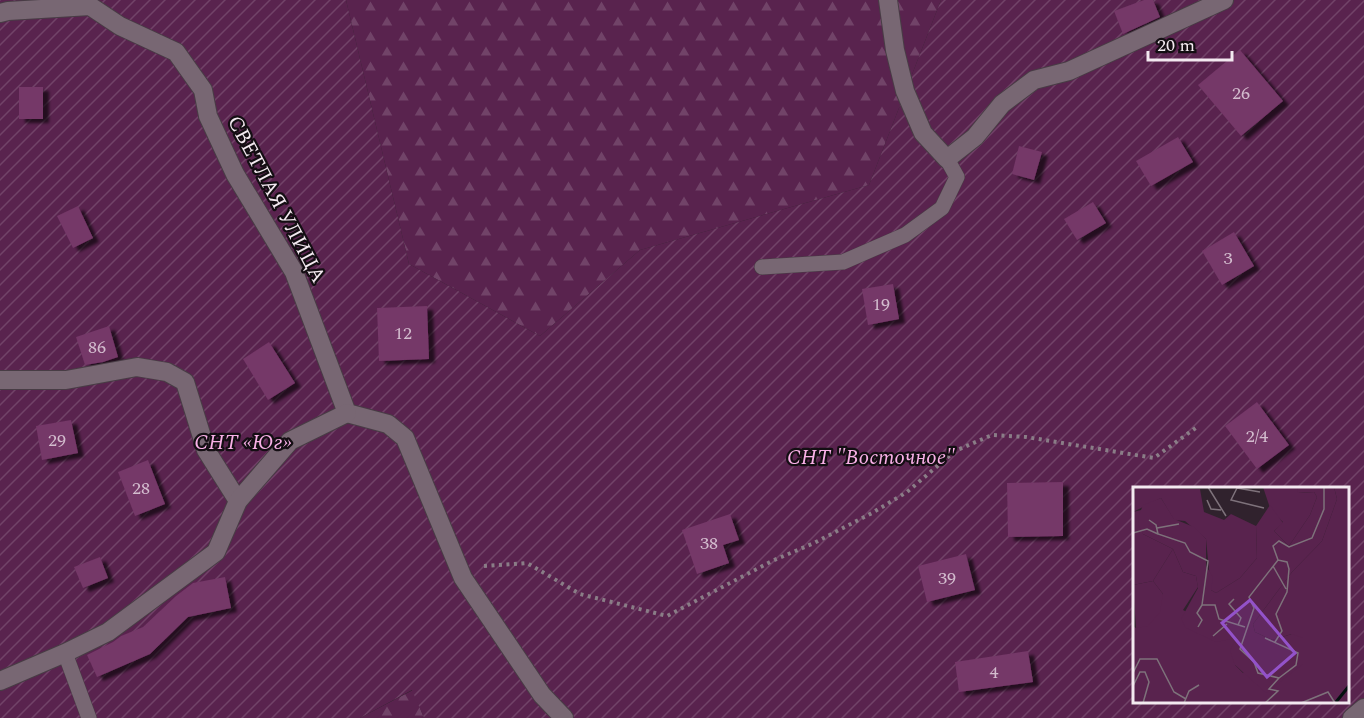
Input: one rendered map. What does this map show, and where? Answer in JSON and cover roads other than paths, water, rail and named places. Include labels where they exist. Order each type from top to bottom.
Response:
[{"type":"street","points":[[888,0],[895,51],[905,90],[923,133],[946,159],[975,137],[1002,104],[1034,80],[1069,71],[1224,0]]},
{"type":"street","name":"СВЕТЛАЯ УЛИЦА","points":[[0,13],[90,6],[120,26],[176,52],[203,90],[208,116],[235,174],[294,272],[347,412]]},
{"type":"street","points":[[0,380],[66,380],[137,367],[167,372],[185,382],[206,450],[238,501]]},
{"type":"street","points":[[0,681],[108,632],[216,552],[238,501],[290,441],[347,412],[388,424],[405,438],[463,578],[542,695],[564,718]]},
{"type":"street","points":[[1352,718],[1364,708]]},
{"type":"lane","points":[[762,267],[843,262],[905,235],[942,208],[957,177],[946,159]]},
{"type":"lane","points":[[65,653],[89,718]]},
{"type":"park label","name":"СНТ «Юг»","points":[[243,442]]},
{"type":"park label","name":"СНТ \"Восточное\"","points":[[871,457]]}]
